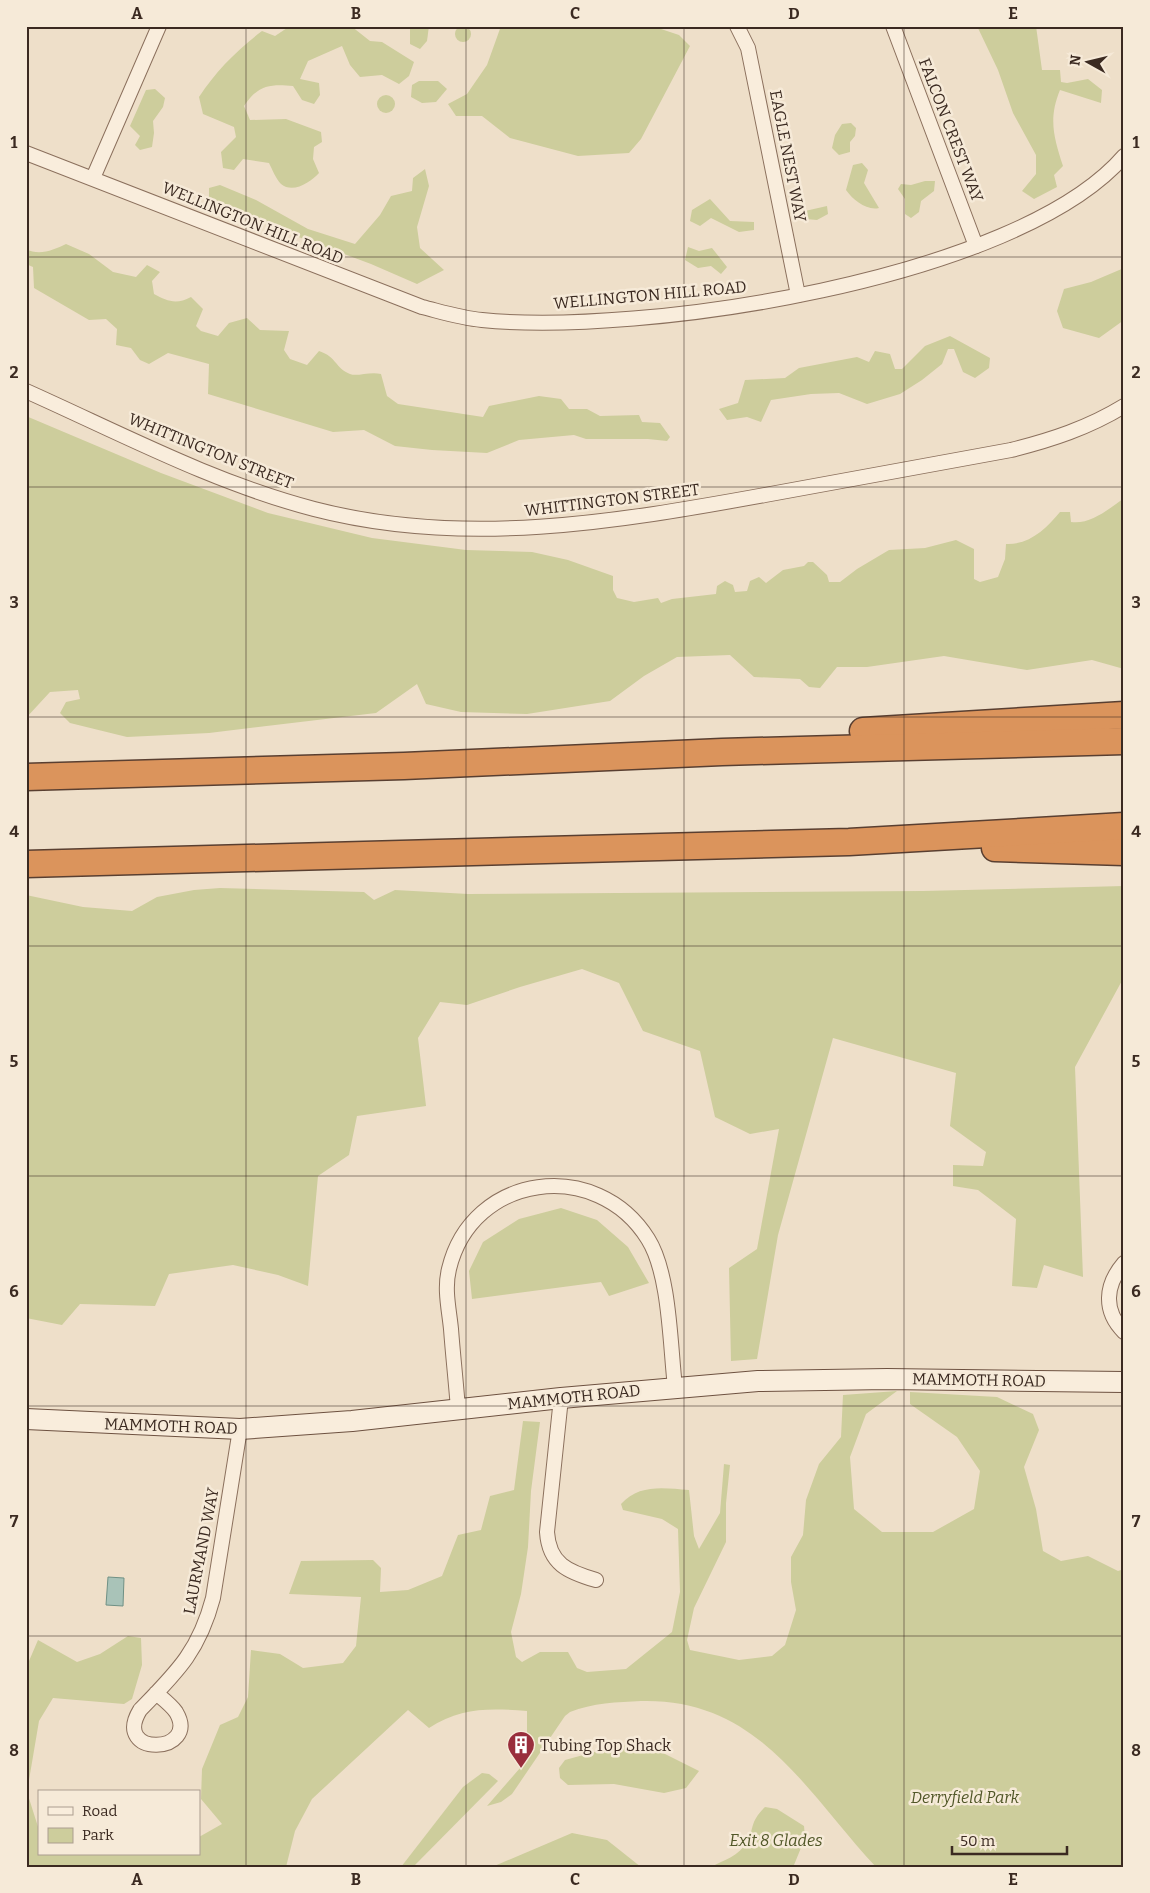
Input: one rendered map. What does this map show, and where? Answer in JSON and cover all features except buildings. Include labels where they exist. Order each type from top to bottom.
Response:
[{"type":"highway","points":[[788,750],[842,732],[1124,714]]},
{"type":"highway","points":[[26,777],[394,766],[788,750],[1124,741]]},
{"type":"highway","points":[[26,864],[849,842],[1124,826]]},
{"type":"highway","points":[[849,842],[1124,852]]},
{"type":"main road","name":"MAMMOTH ROAD","points":[[26,1419],[240,1429],[352,1421],[458,1408],[758,1381],[841,1379],[1124,1382]]},
{"type":"street","points":[[92,178],[158,26]]},
{"type":"street","name":"EAGLE NEST WAY","points":[[737,26],[748,48],[798,295]]},
{"type":"street","name":"FALCON CREST WAY","points":[[893,26],[976,246]]},
{"type":"street","name":"WELLINGTON HILL ROAD","points":[[26,153],[388,295],[456,316],[520,322],[600,320],[712,309],[798,295],[881,276],[976,246],[1071,202],[1111,171],[1124,156]]},
{"type":"street","name":"WHITTINGTON STREET","points":[[26,391],[204,470],[287,501],[354,517],[425,526],[470,529],[575,526],[656,515],[1011,450],[1044,442],[1091,425],[1124,406]]},
{"type":"street","points":[[458,1408],[446,1288],[454,1253],[462,1237],[485,1210],[516,1192],[546,1186],[572,1187],[600,1196],[628,1215],[649,1240],[656,1252],[663,1278],[675,1387]]},
{"type":"street","points":[[1124,1263],[1110,1283],[1108,1299],[1112,1316],[1124,1332]]},
{"type":"street","points":[[561,1398],[547,1532],[548,1545],[552,1557],[562,1565],[578,1575],[596,1580]]},
{"type":"street","name":"LAURMAND WAY","points":[[156,1694],[188,1659],[208,1619],[240,1429]]},
{"type":"green space","points":[[290,26],[351,26],[370,41],[382,42],[414,62],[409,76],[399,84],[382,75],[360,77],[350,65],[342,46],[308,61],[300,79],[319,83],[320,95],[314,104],[302,100],[293,86],[278,85],[265,87],[249,99],[244,106],[250,120],[286,119],[321,132],[322,142],[314,147],[313,159],[319,173],[302,186],[291,188],[281,184],[269,163],[243,159],[234,170],[223,168],[221,152],[236,137],[234,127],[203,114],[199,97],[212,78],[228,61],[262,31],[275,36]]},
{"type":"green space","points":[[410,26],[429,26],[427,41],[420,49],[410,44]]},
{"type":"green space","points":[[463,26],[469,28],[471,34],[469,40],[463,42],[457,40],[455,34],[457,28]]},
{"type":"green space","points":[[501,26],[652,26],[679,35],[690,46],[641,139],[629,153],[578,156],[510,138],[482,116],[456,116],[448,104],[467,94],[487,65]]},
{"type":"green space","points":[[977,26],[1036,26],[1042,70],[1060,70],[1061,82],[1067,83],[1088,79],[1102,90],[1101,103],[1060,90],[1056,100],[1053,119],[1055,137],[1063,166],[1054,175],[1057,187],[1034,199],[1022,191],[1036,174],[1036,155],[1013,113],[998,70]]},
{"type":"green space","points":[[419,81],[438,81],[447,89],[436,102],[422,103],[411,97],[412,85]]},
{"type":"green space","points":[[155,89],[165,98],[163,107],[153,121],[152,147],[140,150],[135,145],[140,136],[130,126],[146,90]]},
{"type":"green space","points":[[386,95],[392,98],[395,104],[392,110],[386,113],[380,110],[377,104],[380,98]]},
{"type":"green space","points":[[851,123],[856,128],[855,136],[850,142],[850,152],[839,155],[832,148],[835,135],[842,124]]},
{"type":"green space","points":[[862,163],[868,170],[864,183],[879,208],[870,208],[861,204],[846,190],[853,165]]},
{"type":"green space","points":[[425,169],[429,186],[417,227],[420,248],[444,270],[417,284],[371,264],[269,226],[209,197],[209,188],[220,185],[256,200],[308,229],[355,244],[380,215],[391,196],[412,191],[413,178]]},
{"type":"green space","points":[[925,181],[935,181],[934,191],[921,201],[919,212],[911,218],[905,214],[905,199],[898,189],[901,184],[911,185]]},
{"type":"green space","points":[[710,199],[730,221],[754,222],[754,230],[739,232],[711,218],[700,226],[690,221],[692,210]]},
{"type":"green space","points":[[827,206],[828,214],[817,220],[806,219],[805,211]]},
{"type":"green space","points":[[66,244],[89,254],[113,272],[136,277],[147,265],[160,272],[152,281],[154,294],[172,301],[181,301],[191,297],[203,309],[196,326],[201,331],[218,336],[229,323],[247,318],[260,330],[289,331],[284,350],[290,359],[307,365],[319,351],[325,353],[341,369],[350,374],[381,374],[387,396],[398,404],[483,417],[489,406],[539,396],[561,399],[569,409],[587,409],[600,416],[639,415],[642,422],[660,423],[670,437],[667,441],[648,439],[586,439],[574,435],[519,440],[487,453],[432,450],[395,446],[364,430],[333,432],[208,394],[209,364],[168,353],[149,364],[140,360],[131,348],[116,345],[117,329],[106,319],[89,320],[34,288],[33,267],[26,264],[26,249],[41,252]]},
{"type":"green space","points":[[688,247],[699,251],[712,248],[727,267],[721,274],[711,266],[698,268],[685,260]]},
{"type":"green space","points":[[1124,268],[1124,320],[1099,338],[1063,328],[1057,311],[1064,289],[1091,282]]},
{"type":"green space","points":[[950,336],[990,358],[989,368],[975,378],[963,372],[954,349],[948,349],[942,364],[922,380],[900,394],[867,404],[839,393],[811,394],[771,400],[761,422],[747,417],[727,420],[719,409],[738,403],[745,380],[785,378],[799,368],[857,357],[869,362],[875,351],[890,354],[895,369],[902,369],[925,346]]},
{"type":"green space","points":[[26,416],[161,473],[268,513],[372,538],[466,550],[532,552],[568,560],[613,576],[613,590],[617,598],[634,602],[658,598],[661,603],[672,599],[716,594],[717,586],[725,581],[733,585],[735,592],[747,591],[750,581],[759,577],[766,583],[783,570],[804,566],[808,562],[813,562],[827,575],[829,582],[840,582],[857,569],[889,550],[925,548],[956,540],[974,549],[974,579],[980,582],[998,577],[1005,559],[1006,544],[1014,544],[1030,539],[1043,530],[1060,512],[1070,512],[1071,522],[1085,521],[1099,515],[1124,498],[1124,669],[1092,660],[1027,670],[944,656],[867,667],[837,667],[820,688],[809,687],[800,679],[754,677],[730,655],[677,657],[644,676],[610,701],[527,714],[461,712],[426,704],[417,684],[376,713],[209,733],[127,737],[70,723],[60,713],[66,702],[80,699],[78,690],[50,692],[26,718]]},
{"type":"green space","points":[[1124,886],[1124,977],[1075,1067],[1083,1277],[1044,1265],[1037,1288],[1012,1286],[1016,1219],[978,1190],[953,1186],[953,1165],[983,1166],[986,1152],[950,1126],[956,1073],[833,1038],[778,1235],[757,1359],[731,1361],[729,1268],[757,1249],[779,1129],[750,1134],[715,1117],[700,1051],[643,1031],[619,983],[582,969],[467,1005],[440,1002],[418,1038],[426,1106],[357,1116],[349,1155],[318,1176],[308,1286],[278,1275],[233,1265],[169,1274],[155,1306],[80,1304],[62,1325],[26,1318],[26,895],[83,907],[132,911],[157,897],[194,890],[220,888],[364,892],[374,900],[395,890],[468,894],[923,891]]},
{"type":"green space","points":[[561,1208],[597,1220],[628,1247],[649,1283],[609,1296],[601,1282],[472,1299],[469,1271],[483,1242],[519,1219]]},
{"type":"green space","name":"Derryfield Park","points":[[897,1391],[866,1414],[850,1457],[854,1509],[882,1532],[933,1532],[974,1509],[980,1471],[957,1437],[910,1404],[910,1392],[997,1397],[1033,1414],[1039,1430],[1024,1467],[1036,1509],[1043,1551],[1061,1561],[1088,1556],[1118,1571],[1124,1569],[1124,1867],[876,1867],[802,1780],[776,1754],[748,1732],[718,1715],[682,1704],[641,1701],[596,1705],[570,1712],[565,1716],[512,1794],[501,1802],[487,1806],[527,1760],[527,1711],[476,1710],[453,1716],[429,1728],[408,1710],[312,1799],[295,1831],[286,1867],[26,1867],[26,1668],[38,1640],[77,1662],[100,1654],[128,1636],[141,1638],[142,1665],[132,1699],[124,1704],[53,1698],[39,1721],[27,1792],[38,1827],[38,1856],[200,1856],[200,1836],[222,1824],[201,1799],[202,1769],[220,1725],[238,1717],[248,1697],[251,1650],[280,1654],[303,1668],[343,1663],[356,1646],[361,1597],[289,1594],[301,1561],[373,1560],[381,1568],[380,1592],[408,1590],[442,1576],[458,1535],[481,1530],[490,1496],[514,1490],[523,1421],[540,1422],[531,1491],[528,1547],[521,1594],[511,1632],[516,1657],[522,1662],[540,1652],[568,1652],[577,1668],[587,1672],[626,1669],[672,1632],[680,1592],[678,1529],[662,1519],[623,1510],[621,1504],[636,1493],[644,1490],[661,1488],[689,1490],[694,1536],[699,1549],[720,1513],[724,1464],[730,1465],[726,1503],[726,1542],[694,1608],[687,1640],[690,1650],[739,1660],[772,1656],[785,1645],[796,1610],[791,1582],[791,1557],[803,1535],[806,1500],[819,1464],[841,1437],[843,1395]]},
{"type":"green space","points":[[620,1745],[657,1750],[699,1771],[686,1788],[664,1793],[614,1784],[568,1785],[560,1778],[559,1768],[565,1760]]},
{"type":"green space","points":[[482,1773],[489,1774],[498,1781],[413,1867],[401,1867],[463,1787]]},
{"type":"green space","name":"Exit 8 Glades","points":[[765,1807],[777,1809],[804,1826],[805,1838],[794,1865],[791,1867],[711,1867],[731,1857],[744,1847],[754,1821]]},
{"type":"green space","points":[[572,1833],[607,1840],[641,1867],[492,1867]]},
{"type":"shaded area","points":[[108,1577],[124,1578],[123,1606],[106,1605]]},
{"type":"place","name":"Tubing Top Shack","points":[[521,1769]]}]
